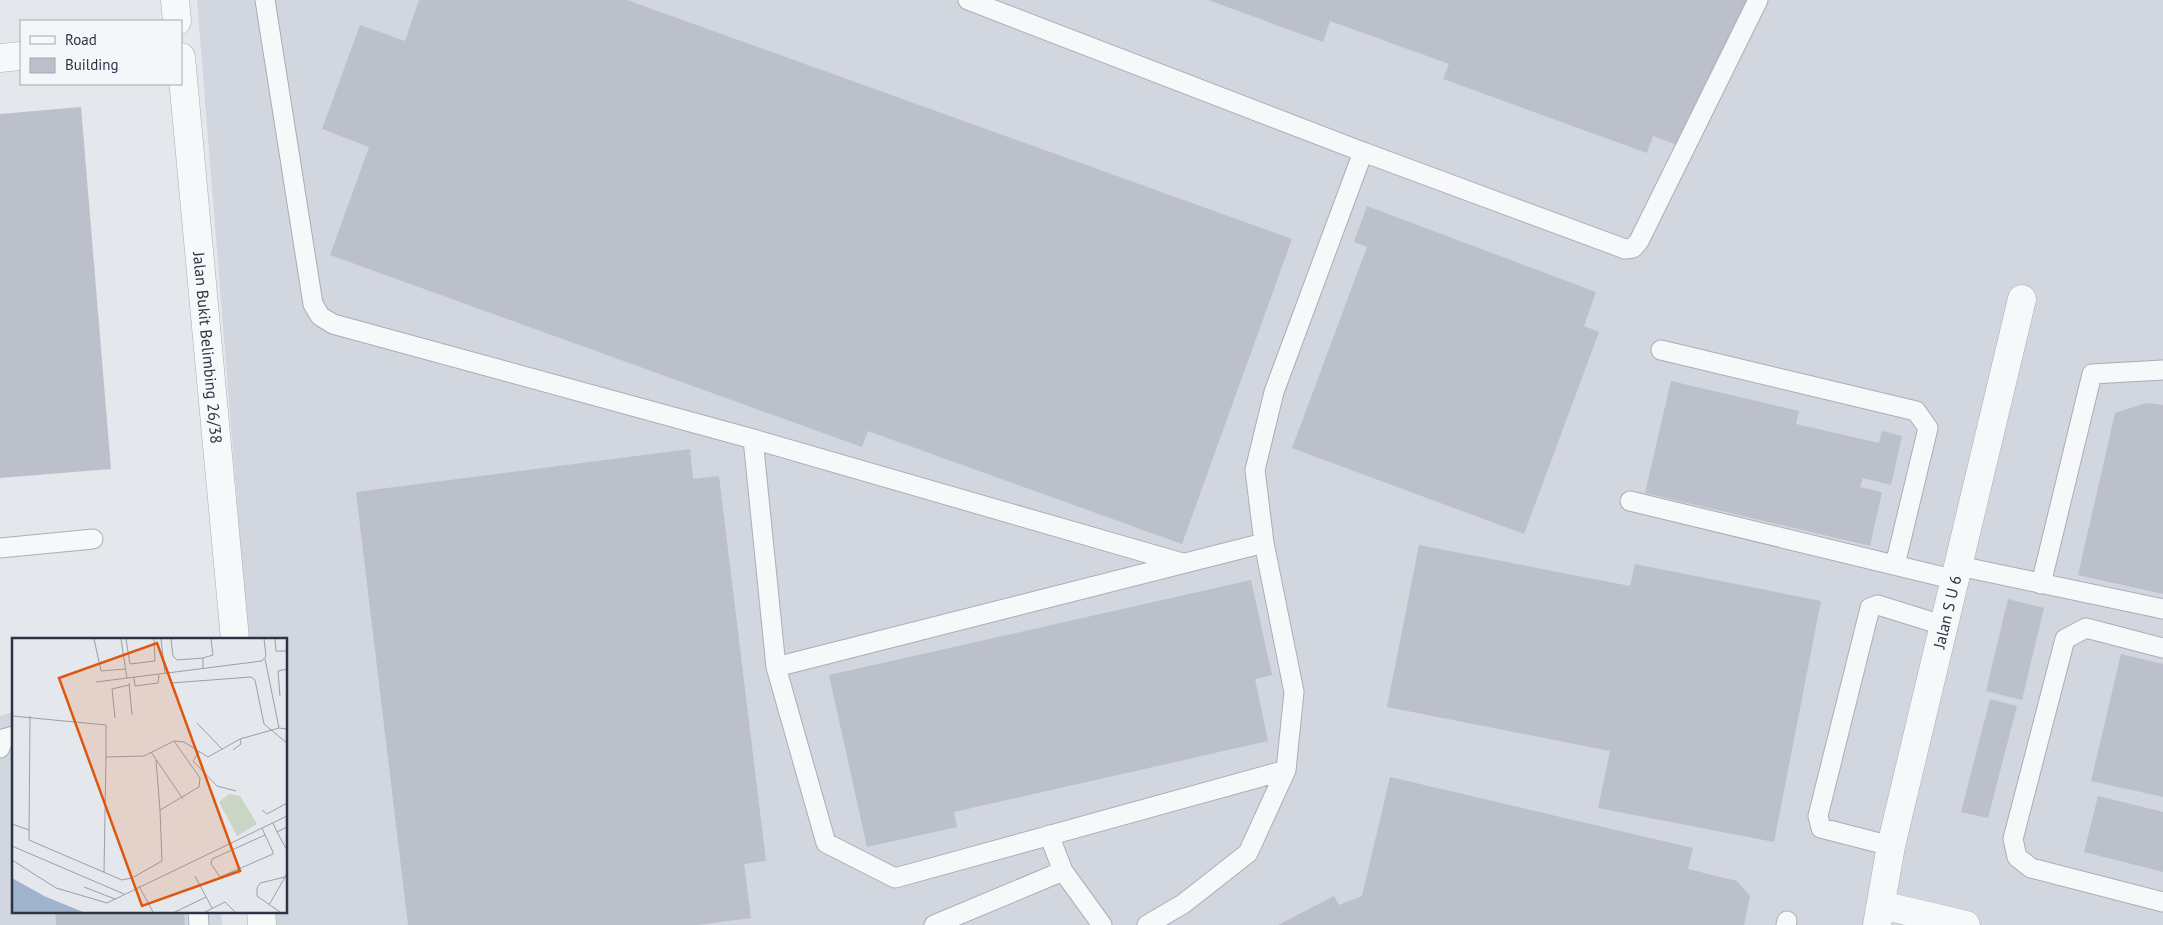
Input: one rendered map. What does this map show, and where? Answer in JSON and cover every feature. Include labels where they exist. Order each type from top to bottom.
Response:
[{"type":"street","points":[[175,0],[178,20]]},
{"type":"street","points":[[0,58],[20,56]]},
{"type":"street","name":"Jalan Bukit Belimbing 26/38","points":[[182,67],[235,638]]},
{"type":"street","name":"Jalan S U 6","points":[[1879,915],[1891,846],[2022,299]]},
{"type":"street","points":[[261,912],[262,925]]},
{"type":"street","points":[[1879,915],[1966,925]]},
{"type":"lane","points":[[265,0],[313,304],[320,316],[333,324],[753,439],[1184,564]]},
{"type":"lane","points":[[968,0],[1363,152],[1625,249],[1633,248],[1639,241],[1758,0]]},
{"type":"lane","points":[[1147,925],[1183,904],[1248,853],[1286,770],[1294,692],[1264,543],[1255,470],[1274,392],[1363,152]]},
{"type":"lane","points":[[1661,350],[1916,411],[1928,428],[1895,565]]},
{"type":"lane","points":[[2041,584],[2092,374],[2163,370]]},
{"type":"lane","points":[[753,439],[776,667],[826,844],[895,878],[1286,770]]},
{"type":"lane","points":[[1630,501],[1895,565],[2041,584],[2163,609]]},
{"type":"lane","points":[[0,548],[93,539]]},
{"type":"lane","points":[[776,667],[1264,543]]},
{"type":"lane","points":[[1891,846],[1821,828],[1818,816],[1870,608],[1878,605],[1945,626]]},
{"type":"lane","points":[[2163,648],[2086,628],[2066,639],[2013,839],[2017,856],[2031,868],[2163,902]]},
{"type":"lane","points":[[0,748],[3,739],[12,737]]},
{"type":"lane","points":[[1049,835],[1063,871],[1102,925]]},
{"type":"lane","points":[[934,925],[1063,871]]},
{"type":"lane","points":[[198,912],[199,925]]},
{"type":"shaded area","points":[[197,0],[2163,0],[2163,925],[270,925],[269,912],[288,912],[288,638],[248,638]]},
{"type":"shaded area","points":[[12,713],[12,912],[221,912],[222,925],[0,925],[0,716]]},
{"type":"building","points":[[419,0],[627,0],[1292,239],[1182,544],[868,431],[862,447],[330,255],[369,147],[322,129],[360,25],[405,41]]},
{"type":"building","points":[[1208,0],[1748,0],[1693,151],[1653,136],[1647,153],[1443,79],[1449,64],[1330,21],[1323,42]]},
{"type":"building","points":[[81,107],[111,469],[0,478],[0,114]]},
{"type":"building","points":[[1367,206],[1596,292],[1584,326],[1599,332],[1524,534],[1292,448],[1367,247],[1354,242]]},
{"type":"building","points":[[1671,381],[1799,411],[1796,424],[1879,443],[1882,431],[1902,436],[1891,485],[1863,478],[1860,487],[1882,492],[1870,546],[1645,493]]},
{"type":"building","points":[[2146,403],[2163,405],[2163,594],[2078,575],[2115,413]]},
{"type":"building","points":[[690,449],[693,479],[719,476],[766,861],[744,864],[751,918],[698,925],[408,925],[356,492]]},
{"type":"building","points":[[1419,545],[1630,586],[1635,564],[1821,601],[1774,842],[1598,808],[1610,751],[1387,707]]},
{"type":"building","points":[[1251,580],[1272,675],[1255,679],[1268,741],[954,812],[957,827],[867,847],[829,675]]},
{"type":"building","points":[[2008,599],[2044,608],[2022,700],[1986,691]]},
{"type":"building","points":[[2121,654],[2163,664],[2163,797],[2091,781]]},
{"type":"building","points":[[1990,699],[2017,706],[1988,818],[1961,812]]},
{"type":"building","points":[[1390,777],[1693,848],[1688,869],[1737,881],[1750,896],[1744,925],[1278,925],[1334,896],[1339,905],[1362,896]]},
{"type":"building","points":[[2098,796],[2163,812],[2163,872],[2084,852]]},
{"type":"building","points":[[55,912],[184,912],[185,925],[56,925]]}]
